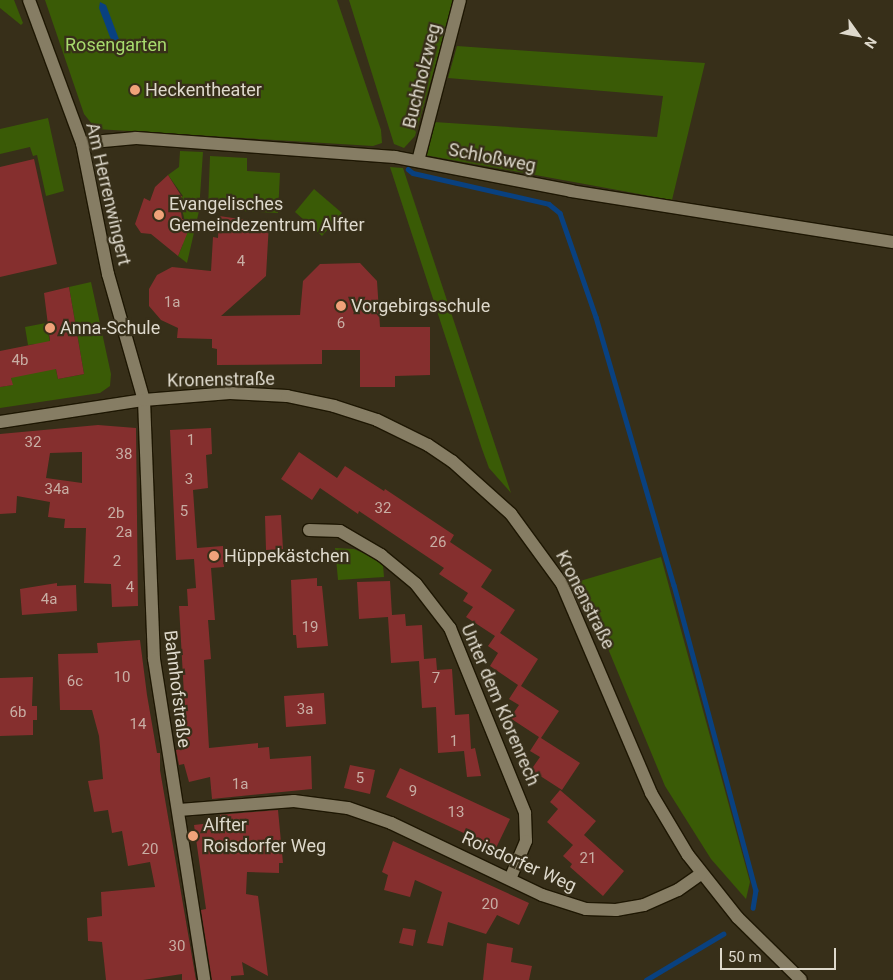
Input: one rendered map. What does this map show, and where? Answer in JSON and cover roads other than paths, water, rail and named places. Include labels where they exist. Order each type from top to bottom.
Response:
[{"type":"street","name":"Am Herrenwingert","points":[[28,0],[82,143],[108,274],[144,400]]},
{"type":"street","name":"Buchholzweg","points":[[418,161],[460,0]]},
{"type":"street","name":"Schloßweg","points":[[82,143],[117,138],[144,139],[296,148],[418,161],[715,216],[770,220],[893,242]]},
{"type":"street","name":"Kronenstraße","points":[[0,422],[144,400],[230,393],[315,401],[360,414],[410,436],[472,477],[520,525],[562,584],[651,793],[701,874]]},
{"type":"street","name":"Bahnhofstraße","points":[[144,400],[154,659],[204,980]]},
{"type":"street","name":"Unter dem Klorenrech","points":[[309,530],[340,531],[381,555],[416,584],[450,628],[525,814],[526,841],[510,879]]},
{"type":"street","name":"Roisdorfer Weg","points":[[179,810],[294,801],[336,805],[391,823],[510,879],[577,907],[616,910],[656,900],[701,874]]},
{"type":"street","points":[[701,874],[744,924],[801,980]]},
{"type":"water","points":[[100,2],[106,5],[120,42],[118,48],[113,45],[99,8]]},
{"type":"waterway","points":[[408,169],[413,173],[549,204],[560,213],[596,317],[674,585],[756,890],[753,908]]},
{"type":"waterway","points":[[646,980],[723,934]]},
{"type":"place","name":"Heckentheater","points":[[135,90]]},
{"type":"place","name":"Evangelisches Gemeindezentrum Alfter","points":[[159,215]]},
{"type":"place","name":"Vorgebirgsschule","points":[[341,306]]},
{"type":"place","name":"Anna-Schule","points":[[50,328]]},
{"type":"place","name":"Hüppekästchen","points":[[214,556]]},
{"type":"place","name":"Alfter Roisdorfer Weg","points":[[193,836]]},
{"type":"park label","name":"Rosengarten","points":[[116,45]]}]
